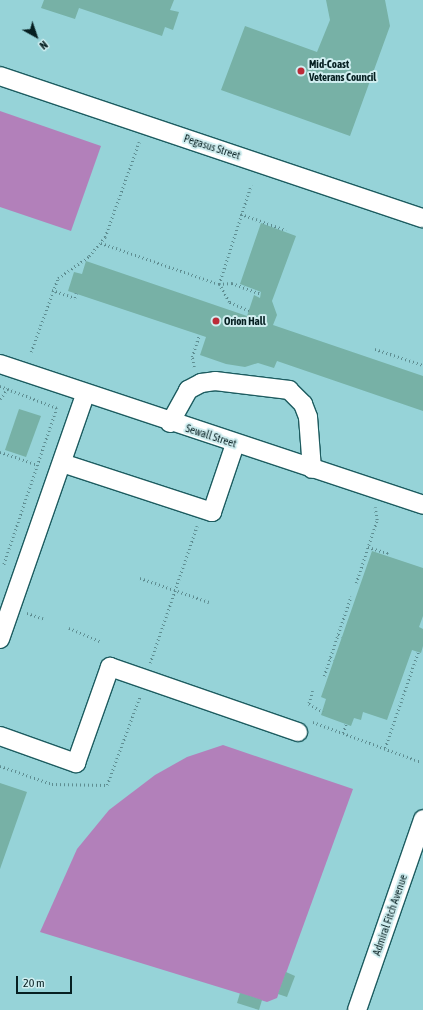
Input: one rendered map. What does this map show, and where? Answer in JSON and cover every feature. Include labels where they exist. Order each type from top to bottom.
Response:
[{"type":"street","name":"Pegasus Street","points":[[0,76],[423,218]]},
{"type":"street","name":"Sewall Street","points":[[0,364],[85,395],[423,505]]},
{"type":"street","points":[[170,422],[188,390],[200,383],[215,381],[289,390],[300,399],[308,416],[312,469]]},
{"type":"street","points":[[0,639],[85,395]]},
{"type":"street","points":[[62,463],[212,512],[235,444]]},
{"type":"street","points":[[0,736],[76,763],[110,666],[302,726]]},
{"type":"street","name":"Admiral Fitch Avenue","points":[[357,1010],[423,819]]},
{"type":"path","points":[[31,352],[52,290],[58,278],[101,243],[145,124]]},
{"type":"path","points":[[249,311],[229,302],[219,284],[251,185]]},
{"type":"path","points":[[242,214],[286,230]]},
{"type":"path","points":[[101,243],[219,284],[232,283],[260,294]]},
{"type":"path","points":[[52,290],[75,298],[76,293]]},
{"type":"path","points":[[194,368],[192,357],[199,335]]},
{"type":"path","points":[[375,349],[423,366]]},
{"type":"path","points":[[0,386],[57,408],[2,571]]},
{"type":"path","points":[[0,399],[8,388]]},
{"type":"path","points":[[0,452],[38,465]]},
{"type":"path","points":[[356,583],[377,520],[374,506]]},
{"type":"path","points":[[150,666],[199,520]]},
{"type":"path","points":[[368,547],[388,553],[387,556]]},
{"type":"path","points":[[140,578],[209,602]]},
{"type":"path","points":[[324,676],[351,596]]},
{"type":"path","points":[[21,611],[44,619]]},
{"type":"path","points":[[68,628],[100,641]]},
{"type":"path","points":[[338,635],[342,636]]},
{"type":"path","points":[[385,748],[418,652]]},
{"type":"path","points":[[330,658],[334,660]]},
{"type":"path","points":[[313,690],[309,704],[323,712]]},
{"type":"path","points":[[343,733],[346,724]]},
{"type":"path","points":[[302,726],[343,733],[422,762]]},
{"type":"shaded area","points":[[0,111],[101,146],[71,231],[0,207]]},
{"type":"shaded area","points":[[223,745],[353,789],[277,998],[267,1002],[40,932],[77,849],[109,810],[155,775],[187,757]]},
{"type":"building","points":[[44,0],[174,0],[170,10],[179,12],[173,30],[165,27],[162,36],[79,8],[75,19],[41,8]]},
{"type":"building","name":"Mid-Coast Veterans Council","points":[[326,0],[385,0],[390,26],[350,136],[221,90],[245,26],[317,52],[330,20]]},
{"type":"building","name":"Orion Hall","points":[[261,223],[296,236],[272,301],[277,315],[273,325],[423,376],[423,411],[277,361],[274,368],[258,363],[245,367],[226,364],[200,355],[206,337],[68,291],[74,272],[82,274],[86,261],[247,316],[254,295],[260,298],[261,292],[240,284]]},
{"type":"building","points":[[19,409],[41,416],[26,457],[5,450]]},
{"type":"building","points":[[372,551],[423,568],[423,616],[419,627],[423,629],[423,646],[421,653],[412,650],[387,720],[363,712],[361,720],[354,718],[351,726],[321,715],[326,699],[321,697]]},
{"type":"building","points":[[0,783],[27,792],[0,869]]},
{"type":"building","points":[[286,972],[295,976],[287,997],[278,994]]},
{"type":"building","points":[[240,993],[262,1000],[259,1010],[237,1003]]},
{"type":"place","name":"Mid-Coast Veterans Council","points":[[301,71]]},
{"type":"place","name":"Orion Hall","points":[[216,321]]}]
